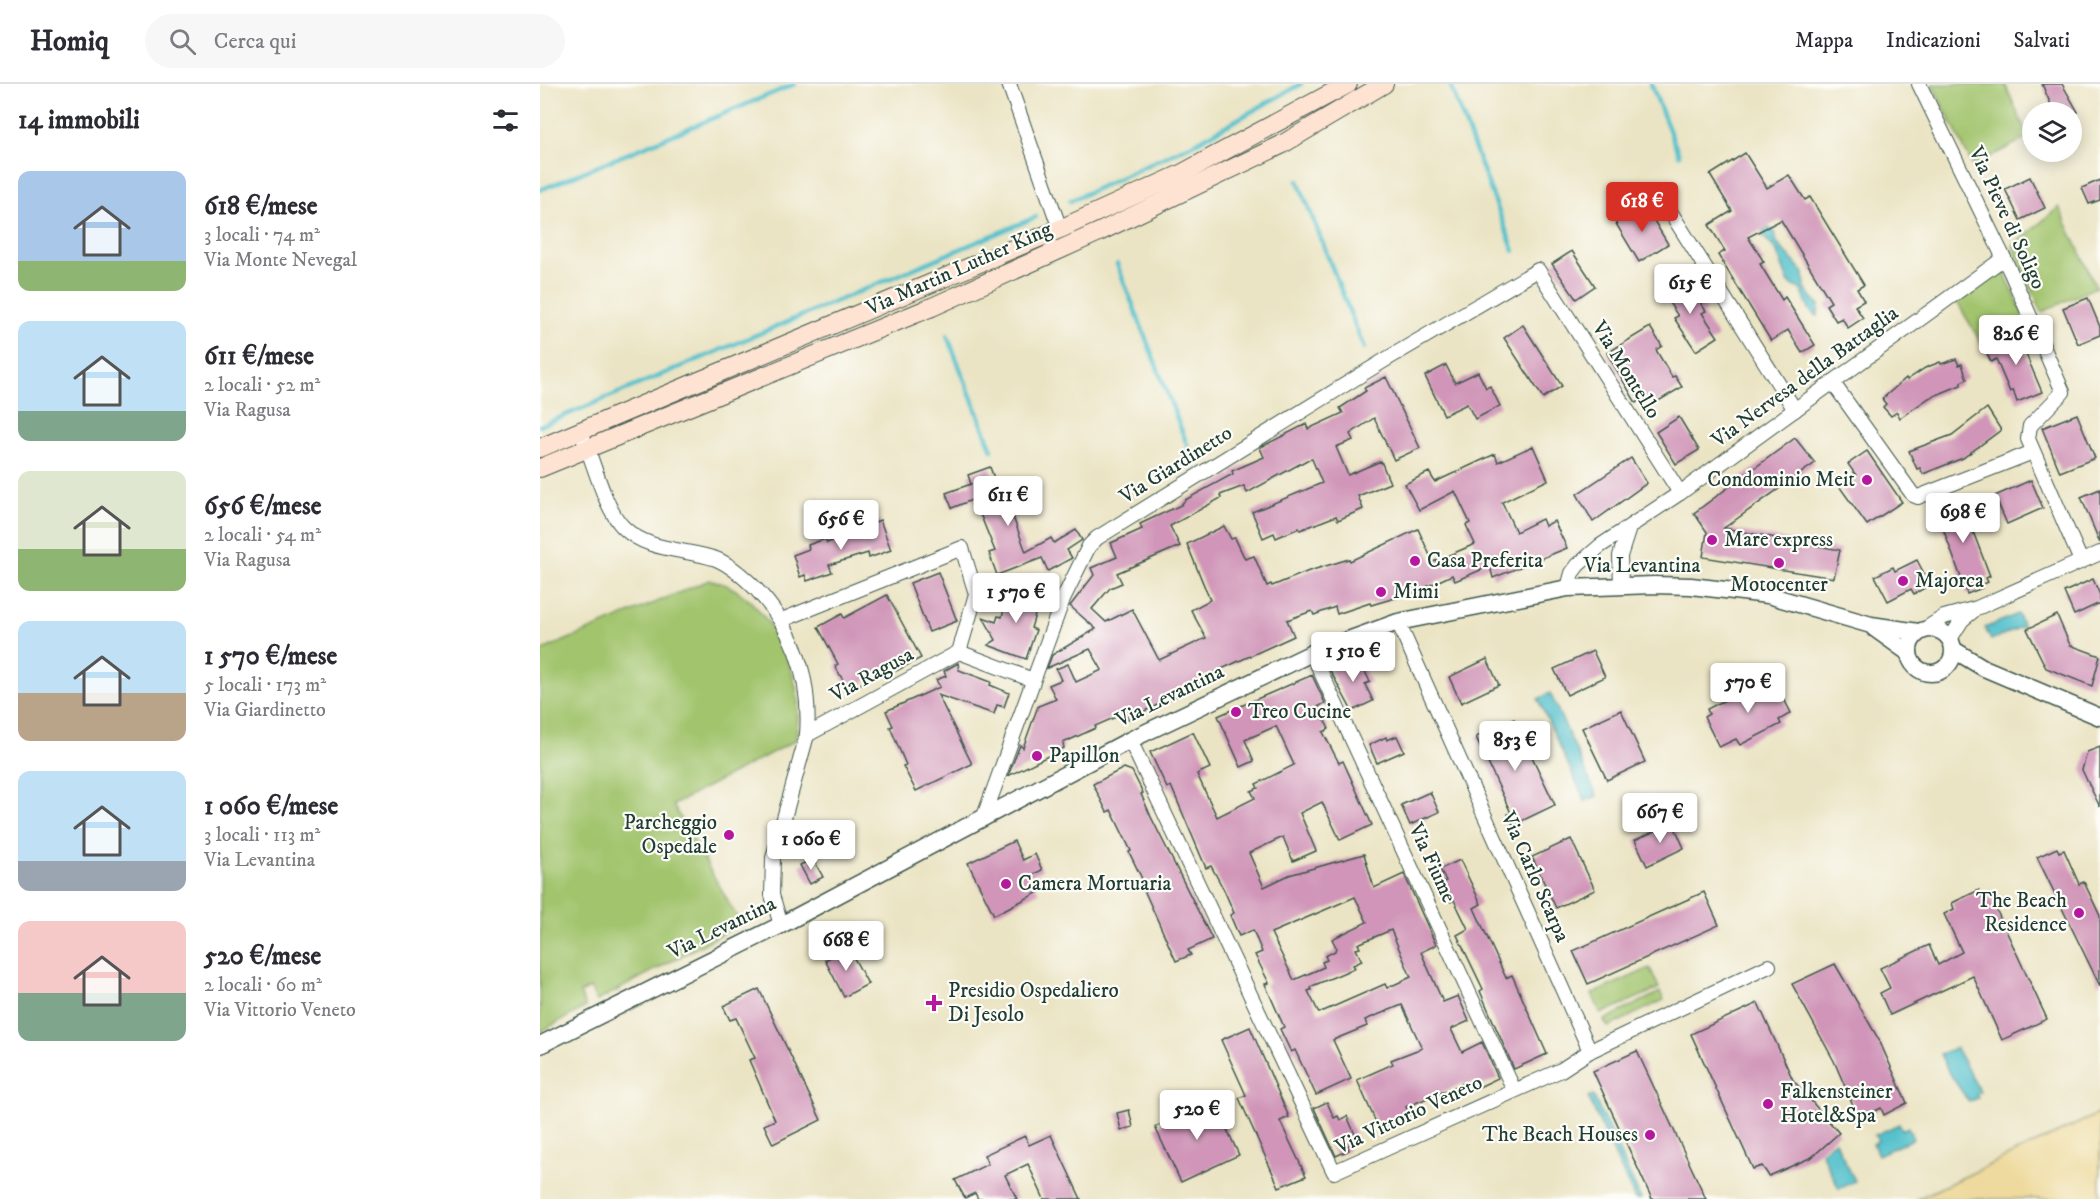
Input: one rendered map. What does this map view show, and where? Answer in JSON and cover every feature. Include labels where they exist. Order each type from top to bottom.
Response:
[{"type":"main road","name":"Via Martin Luther King","points":[[540,448],[1060,229],[1180,174],[1348,84]]},
{"type":"main road","name":"Via Martin Luther King","points":[[540,468],[932,307],[1097,233],[1281,145],[1384,84]]},
{"type":"street","name":"Via Martin Luther King","points":[[1009,84],[1060,229]]},
{"type":"street","name":"Via Pieve di Soligo","points":[[1919,84],[2004,258],[2063,392],[2030,426],[2028,439],[2081,561]]},
{"type":"street","points":[[1660,197],[1795,410]]},
{"type":"street","name":"Via Nervesa della Battaglia","points":[[1568,588],[1572,573],[1578,564],[1680,493],[2004,258]]},
{"type":"street","name":"Via Montello","points":[[1538,270],[1680,493]]},
{"type":"street","name":"Via Giardinetto","points":[[983,819],[1071,582],[1089,546],[1097,538],[1385,360],[1538,270]]},
{"type":"street","points":[[1833,383],[1913,495],[1918,497],[2033,452]]},
{"type":"street","points":[[580,432],[621,525],[647,543],[717,560],[742,576],[782,620],[795,646],[804,677],[808,715],[807,735],[773,858],[772,895],[781,925]]},
{"type":"street","points":[[1621,585],[1620,556],[1629,528]]},
{"type":"street","points":[[782,620],[962,548],[976,594],[959,652],[1033,680]]},
{"type":"street","points":[[1909,653],[1911,639],[1944,617],[1977,608],[2100,553]]},
{"type":"street","name":"Via Levantina","points":[[540,1045],[781,925],[1130,740],[1312,653],[1398,622],[1568,588],[1621,585],[1691,586],[1768,596],[1871,625],[1941,631],[1951,651],[1984,668],[2100,717]]},
{"type":"street","points":[[1951,651],[1962,620],[1977,608]]},
{"type":"street","name":"Via Carlo Scarpa","points":[[1398,622],[1590,1051]]},
{"type":"street","name":"Via Levantina","points":[[1871,625],[1909,653],[1915,666],[1928,673],[1937,672],[1951,651]]},
{"type":"street","name":"Via Ragusa","points":[[807,735],[959,652]]},
{"type":"street","name":"Via Fiume","points":[[1312,653],[1514,1090]]},
{"type":"street","name":"Via Vittorio Veneto","points":[[1130,740],[1334,1172],[1561,1070],[1590,1051],[1768,966]]},
{"type":"green space","points":[[1932,84],[2005,84],[2022,123],[2022,140],[1973,166]]},
{"type":"green space","points":[[2059,207],[2096,287],[2042,312],[2013,246]]},
{"type":"green space","points":[[1996,272],[2005,274],[2029,328],[1986,351],[1957,302]]},
{"type":"green space","points":[[709,580],[740,593],[765,619],[776,634],[784,651],[798,698],[796,740],[673,805],[741,924],[597,1001],[590,988],[580,993],[586,1007],[540,1032],[540,651]]},
{"type":"green space","points":[[1650,968],[1659,988],[1601,1014],[1592,994]]},
{"type":"green space","points":[[1660,992],[1664,1000],[1608,1027],[1604,1020]]},
{"type":"sand","points":[[2100,1113],[2100,1199],[1917,1199]]},
{"type":"water","points":[[1768,228],[1774,231],[1777,243],[1804,273],[1805,289],[1819,305],[1818,316],[1810,311],[1801,290],[1789,283],[1776,250],[1763,236],[1763,231]]},
{"type":"water","points":[[2018,614],[2023,626],[1991,640],[1985,628]]},
{"type":"water","points":[[1550,693],[1597,796],[1585,801],[1538,699]]},
{"type":"water","points":[[1956,1048],[1980,1092],[1976,1094],[1978,1098],[1969,1102],[1948,1071],[1940,1054]]},
{"type":"water","points":[[1593,1095],[1641,1199],[1635,1199],[1588,1097]]},
{"type":"water","points":[[1899,1124],[1902,1130],[1908,1127],[1913,1139],[1878,1155],[1873,1144],[1878,1141],[1875,1135]]},
{"type":"water","points":[[1835,1141],[1855,1181],[1839,1189],[1821,1152]]},
{"type":"building","points":[[2042,84],[2062,84],[2072,102],[2050,102]]},
{"type":"building","points":[[1745,153],[1767,188],[1789,175],[1805,200],[1810,197],[1864,285],[1857,289],[1864,301],[1855,306],[1863,318],[1848,328],[1842,318],[1836,321],[1826,305],[1831,302],[1781,220],[1748,237],[1764,262],[1760,264],[1782,300],[1785,297],[1815,345],[1802,353],[1788,330],[1771,341],[1718,255],[1725,251],[1709,225],[1732,211],[1710,175]]},
{"type":"building","points":[[2030,177],[2045,208],[2020,220],[2005,189]]},
{"type":"building","points":[[2100,180],[2100,200],[2089,204],[2082,188]]},
{"type":"building","points":[[1644,204],[1668,244],[1639,262],[1615,222]]},
{"type":"building","points":[[1572,251],[1595,286],[1576,299],[1552,264]]},
{"type":"building","points":[[1684,278],[1706,311],[1702,313],[1718,337],[1696,351],[1674,318],[1678,316],[1662,292]]},
{"type":"building","points":[[2088,298],[2100,327],[2100,335],[2078,344],[2063,308]]},
{"type":"building","points":[[1523,325],[1562,386],[1543,398],[1504,338]]},
{"type":"building","points":[[1650,327],[1662,346],[1656,350],[1672,377],[1675,376],[1682,387],[1645,409],[1640,400],[1636,403],[1607,353]]},
{"type":"building","points":[[2026,330],[2031,341],[2022,345],[2042,392],[2017,402],[2013,390],[2010,392],[1996,359],[1991,362],[1986,351]]},
{"type":"building","points":[[1956,359],[1959,365],[1962,364],[1967,379],[1961,382],[1961,385],[1929,398],[1900,418],[1897,412],[1891,416],[1883,407],[1886,404],[1882,399],[1906,378],[1907,380],[1925,368],[1940,362],[1941,364]]},
{"type":"building","points":[[1446,365],[1455,383],[1478,372],[1486,388],[1490,386],[1500,406],[1475,419],[1467,404],[1444,415],[1425,376]]},
{"type":"building","points":[[1386,377],[1420,448],[1394,460],[1374,418],[1350,434],[1353,440],[1336,447],[1348,475],[1381,461],[1390,483],[1358,496],[1363,509],[1338,520],[1336,516],[1276,538],[1274,533],[1263,538],[1252,512],[1322,483],[1312,459],[1307,460],[1247,493],[1244,486],[1220,495],[1221,498],[1170,526],[1180,546],[1117,573],[1122,583],[1110,588],[1092,609],[1106,622],[1132,609],[1159,660],[1206,638],[1191,610],[1210,600],[1187,544],[1224,526],[1231,539],[1235,538],[1245,559],[1254,556],[1267,586],[1309,571],[1349,559],[1350,561],[1418,529],[1433,562],[1475,544],[1466,525],[1470,523],[1455,491],[1419,510],[1405,484],[1429,472],[1435,482],[1495,454],[1498,462],[1533,446],[1548,480],[1502,502],[1516,532],[1542,519],[1545,526],[1554,521],[1567,548],[1493,578],[1490,566],[1455,581],[1452,575],[1412,593],[1371,605],[1370,603],[1337,614],[1335,607],[1314,615],[1312,611],[1287,620],[1294,636],[1204,677],[1206,682],[1128,719],[1125,713],[1095,726],[1096,728],[1063,743],[1064,748],[1008,776],[1020,745],[1023,748],[1038,706],[1056,699],[1049,685],[1061,680],[1056,669],[1068,664],[1076,682],[1102,670],[1090,649],[1047,668],[1052,655],[1096,629],[1070,606],[1094,575],[1091,568],[1117,557],[1111,543],[1142,529],[1140,524],[1181,505],[1185,500],[1233,474],[1232,471],[1264,457],[1260,448],[1263,446],[1306,424],[1308,429],[1343,413],[1340,408],[1366,391],[1364,388]]},
{"type":"building","points":[[1987,408],[2001,430],[1963,458],[1923,474],[1920,468],[1917,469],[1909,451],[1952,435]]},
{"type":"building","points":[[2077,414],[2095,458],[2060,472],[2042,428]]},
{"type":"building","points":[[1679,417],[1699,450],[1676,464],[1656,432]]},
{"type":"building","points":[[1795,438],[1815,463],[1724,528],[1840,550],[1834,578],[1703,557],[1707,532],[1694,513]]},
{"type":"building","name":"Condominio Meit","points":[[1867,451],[1902,502],[1867,525],[1839,486],[1856,475],[1848,464]]},
{"type":"building","points":[[1631,458],[1647,483],[1593,522],[1577,494]]},
{"type":"building","points":[[990,467],[996,484],[1000,482],[1026,552],[1051,538],[1054,543],[1076,530],[1082,540],[1067,550],[1072,558],[1048,571],[1042,558],[997,575],[989,553],[995,551],[974,499],[952,508],[946,493],[971,484],[968,475]]},
{"type":"building","points":[[2031,480],[2043,508],[2007,524],[1995,496]]},
{"type":"building","points":[[2100,489],[2100,543],[2081,497]]},
{"type":"building","points":[[1959,495],[1990,576],[1986,578],[1988,582],[1981,585],[1982,588],[1967,594],[1934,504]]},
{"type":"building","points":[[880,520],[891,550],[869,558],[868,553],[829,565],[832,572],[807,581],[805,575],[800,577],[793,555],[809,549],[808,545],[825,539],[827,543]]},
{"type":"building","name":"Majorca","points":[[1917,560],[1930,585],[1914,594],[1911,589],[1888,601],[1875,576],[1893,567],[1895,571]]},
{"type":"building","points":[[938,572],[957,621],[929,632],[910,583]]},
{"type":"building","points":[[2093,579],[2100,595],[2100,603],[2074,615],[2064,592]]},
{"type":"building","points":[[1035,589],[1040,598],[1031,628],[1036,630],[1026,659],[988,645],[996,640],[983,617],[996,622],[998,616],[1002,617],[1007,597]]},
{"type":"building","points":[[887,595],[921,658],[896,671],[892,665],[849,691],[835,666],[838,664],[818,627],[842,614],[844,618]]},
{"type":"building","points":[[2057,615],[2070,645],[2100,656],[2092,686],[2046,668],[2027,629]]},
{"type":"building","points":[[1593,651],[1605,677],[1567,695],[1554,669]]},
{"type":"building","points":[[1358,657],[1370,682],[1365,684],[1373,701],[1352,711],[1330,670]]},
{"type":"building","points":[[1487,659],[1499,685],[1461,703],[1449,677]]},
{"type":"building","points":[[958,663],[959,670],[991,682],[990,685],[1009,693],[1004,707],[997,705],[994,714],[938,695],[972,764],[916,791],[903,766],[906,765],[890,727],[893,726],[886,711],[940,687],[936,680],[946,676],[944,671]]},
{"type":"building","points":[[1312,675],[1325,703],[1318,707],[1329,729],[1323,732],[1339,763],[1343,761],[1372,825],[1340,840],[1322,802],[1300,813],[1316,851],[1293,861],[1283,837],[1249,853],[1264,887],[1289,875],[1364,854],[1374,888],[1404,874],[1436,945],[1421,952],[1443,1002],[1458,996],[1469,1021],[1451,1029],[1462,1052],[1482,1042],[1498,1078],[1477,1088],[1474,1082],[1465,1086],[1464,1083],[1406,1107],[1410,1115],[1379,1129],[1357,1080],[1393,1064],[1391,1060],[1422,1048],[1402,1005],[1365,1020],[1367,1026],[1333,1040],[1351,1079],[1316,1095],[1295,1050],[1291,1052],[1280,1029],[1284,1027],[1265,984],[1269,983],[1255,955],[1262,952],[1253,930],[1239,936],[1230,915],[1234,913],[1224,890],[1211,866],[1206,868],[1171,786],[1167,788],[1150,752],[1193,732],[1210,768],[1197,774],[1217,817],[1255,798],[1251,791],[1258,788],[1256,784],[1294,765],[1276,726],[1245,740],[1254,761],[1241,767],[1218,716]],"holes":[[[1355,897],[1367,922],[1332,939],[1336,947],[1335,951],[1325,956],[1327,960],[1322,962],[1324,967],[1294,980],[1271,933]],[[1391,930],[1411,977],[1387,988],[1385,984],[1319,1013],[1308,991],[1311,990],[1310,987],[1355,968],[1353,965],[1362,961],[1356,949],[1360,948],[1358,944]]]},
{"type":"building","points":[[1774,679],[1791,713],[1779,720],[1781,724],[1740,745],[1736,739],[1719,747],[1704,717],[1709,714],[1707,709],[1765,680],[1767,682]]},
{"type":"building","points":[[1621,710],[1645,762],[1607,780],[1582,728]]},
{"type":"building","points":[[1514,719],[1555,805],[1513,825],[1508,814],[1511,813],[1476,737]]},
{"type":"building","points":[[1397,736],[1404,751],[1377,763],[1369,745],[1386,737],[1387,740]]},
{"type":"building","points":[[2100,747],[2100,807],[2082,770],[2087,752]]},
{"type":"building","points":[[1124,768],[1132,771],[1151,817],[1212,939],[1188,950],[1191,955],[1176,961],[1144,890],[1147,889],[1129,852],[1131,851],[1111,810],[1107,812],[1093,784]]},
{"type":"building","points":[[1430,792],[1439,812],[1410,825],[1401,805]]},
{"type":"building","points":[[1673,823],[1684,848],[1647,866],[1635,840]]},
{"type":"building","points":[[1571,839],[1595,890],[1556,908],[1532,857]]},
{"type":"building","name":"Camera Mortuaria","points":[[1014,841],[1023,860],[1035,854],[1042,870],[1030,876],[1039,892],[994,915],[968,863]]},
{"type":"building","name":"The Beach Residence","points":[[2057,848],[2059,852],[2064,850],[2079,884],[2084,882],[2100,916],[2100,986],[2037,857]]},
{"type":"building","points":[[813,859],[823,877],[810,884],[800,865]]},
{"type":"building","points":[[1460,860],[1481,904],[1474,908],[1506,978],[1512,975],[1547,1054],[1514,1069],[1480,991],[1483,989],[1457,935],[1468,929],[1454,900],[1451,902],[1442,883],[1446,881],[1440,869]]},
{"type":"building","points":[[1979,890],[1982,897],[1989,894],[2047,1019],[2002,1040],[1973,976],[1890,1015],[1880,993],[1890,988],[1880,968],[1929,945],[1938,965],[1962,952],[1944,914],[1954,909],[1952,903]]},
{"type":"building","points":[[1704,892],[1719,925],[1588,984],[1573,951]]},
{"type":"building","points":[[848,947],[868,984],[844,997],[825,960]]},
{"type":"building","points":[[1835,964],[1879,1040],[1907,1103],[1884,1115],[1881,1108],[1859,1119],[1834,1061],[1792,984]]},
{"type":"building","points":[[759,989],[821,1120],[773,1144],[764,1125],[775,1120],[749,1060],[755,1058],[736,1018],[730,1020],[723,1006]]},
{"type":"building","name":"Falkensteiner Hotel&Spa","points":[[1758,1003],[1793,1080],[1839,1133],[1812,1157],[1769,1176],[1762,1166],[1753,1169],[1691,1034]]},
{"type":"building","points":[[1250,1027],[1289,1117],[1280,1121],[1306,1176],[1279,1187],[1239,1098],[1246,1095],[1221,1040]]},
{"type":"building","name":"The Beach Houses","points":[[1637,1051],[1706,1199],[1652,1199],[1593,1071]]},
{"type":"building","points":[[1213,1100],[1239,1155],[1181,1182],[1155,1127]]},
{"type":"building","points":[[1327,1102],[1334,1118],[1338,1116],[1340,1120],[1347,1116],[1358,1141],[1347,1146],[1349,1150],[1336,1156],[1314,1108]]},
{"type":"building","points":[[1129,1110],[1133,1127],[1121,1130],[1117,1113]]},
{"type":"building","points":[[1051,1135],[1081,1199],[1044,1199],[1028,1164],[1005,1175],[1017,1199],[978,1199],[975,1193],[965,1198],[955,1180],[988,1164],[984,1155],[1025,1136],[1029,1145]]},
{"type":"waterway","points":[[540,190],[795,84]]},
{"type":"waterway","points":[[1070,201],[1197,142],[1301,84]]},
{"type":"waterway","points":[[1450,84],[1514,251]]},
{"type":"waterway","points":[[1651,84],[1679,155]]},
{"type":"waterway","points":[[1298,181],[1364,348]]},
{"type":"waterway","points":[[540,426],[1036,217]]},
{"type":"waterway","points":[[1117,264],[1190,452]]},
{"type":"waterway","points":[[947,335],[992,450]]},
{"type":"place","name":"Condominio Meit","points":[[1867,480]]},
{"type":"place","name":"Mare express","points":[[1712,540]]},
{"type":"place","name":"Casa Preferita","points":[[1415,561]]},
{"type":"place","name":"Motocenter","points":[[1779,563]]},
{"type":"place","name":"Majorca","points":[[1903,581]]},
{"type":"place","name":"Mimi","points":[[1381,592]]},
{"type":"place","name":"Treo Cucine","points":[[1236,712]]},
{"type":"place","name":"Papillon","points":[[1037,756]]},
{"type":"place","name":"Parcheggio Ospedale","points":[[729,835]]},
{"type":"place","name":"Camera Mortuaria","points":[[1006,884]]},
{"type":"place","name":"The Beach Residence","points":[[2079,913]]},
{"type":"place","name":"Presidio Ospedaliero Di Jesolo","points":[[934,1003]]},
{"type":"place","name":"Falkensteiner Hotel&Spa","points":[[1768,1104]]},
{"type":"place","name":"The Beach Houses","points":[[1650,1135]]}]
